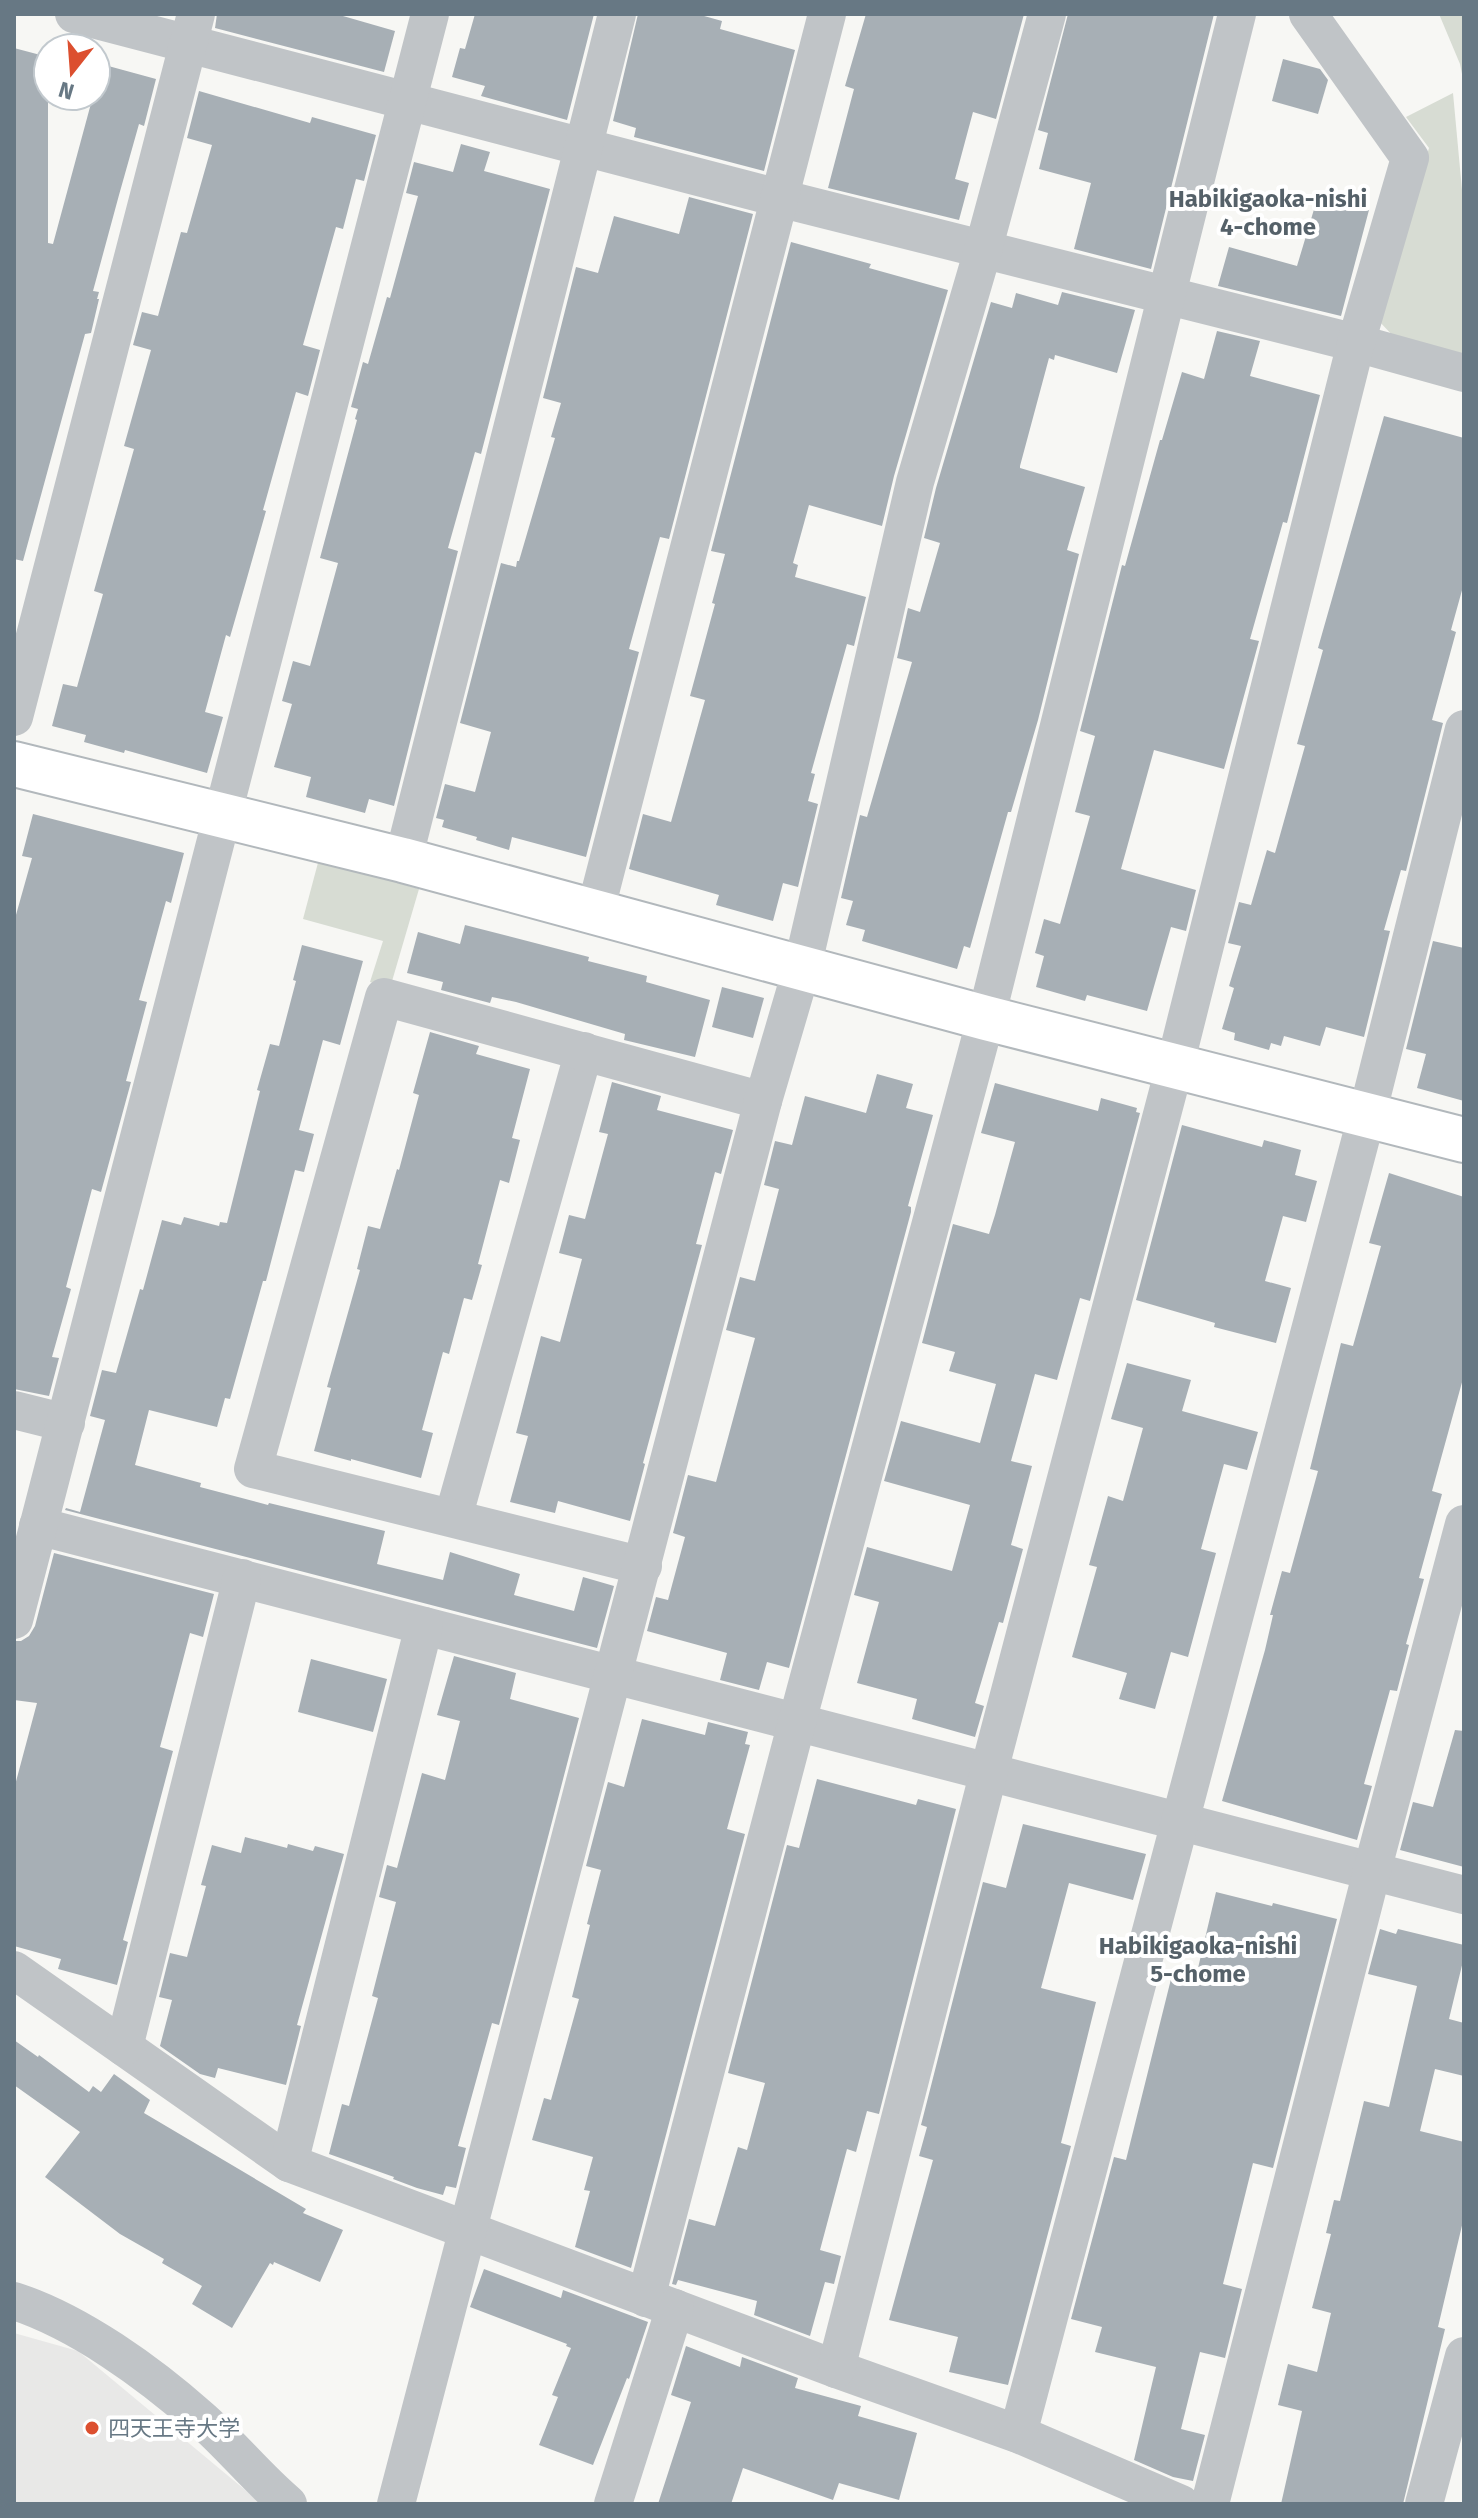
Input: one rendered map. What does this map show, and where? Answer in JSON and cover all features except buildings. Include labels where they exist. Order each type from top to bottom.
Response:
[{"type":"street","points":[[74,14],[192,29],[408,102],[1464,373]]},
{"type":"street","points":[[14,1620],[430,14]]},
{"type":"street","points":[[403,860],[617,14]]},
{"type":"street","points":[[595,912],[827,14]]},
{"type":"street","points":[[396,2504],[763,1101],[802,968],[915,482],[983,250],[1047,14]]},
{"type":"street","points":[[613,2504],[797,1722],[986,1018],[1237,14]]},
{"type":"street","points":[[836,2369],[1175,1065],[1356,343],[1410,158],[1308,14]]},
{"type":"street","points":[[14,717],[192,29]]},
{"type":"street","points":[[1018,2434],[1367,1115],[1464,729]]},
{"type":"street","points":[[14,764],[403,860],[986,1018],[1464,1140]]},
{"type":"street","points":[[643,1566],[253,1469],[384,997],[763,1101]]},
{"type":"street","points":[[453,1518],[584,1051]]},
{"type":"street","points":[[14,1410],[66,1423]]},
{"type":"street","points":[[1210,2504],[1464,1524]]},
{"type":"street","points":[[38,1526],[1464,1895]]},
{"type":"street","points":[[124,2047],[242,1578]]},
{"type":"street","points":[[289,2163],[424,1626]]},
{"type":"street","points":[[14,1970],[289,2163],[836,2369],[1018,2434],[1181,2504]]},
{"type":"street","points":[[14,2301],[33,2307],[108,2348],[154,2380],[201,2419],[288,2504]]},
{"type":"street","points":[[1424,2504],[1464,2356]]},
{"type":"shaded area","points":[[1439,14],[1464,14],[1464,84],[1460,64]]},
{"type":"shaded area","points":[[1453,93],[1464,192],[1464,357],[1395,338],[1378,320],[1429,148],[1406,117]]},
{"type":"shaded area","points":[[319,859],[419,889],[390,988],[370,982],[383,941],[303,919]]},
{"type":"shaded area","name":"四天王寺大学","points":[[14,2333],[78,2351],[262,2504],[14,2504]]},
{"type":"place","name":"四天王寺大学","points":[[92,2428]]},
{"type":"district","name":"Habikigaoka-nishi 4-chome","points":[[1268,213]]},
{"type":"district","name":"Habikigaoka-nishi 5-chome","points":[[1198,1960]]}]
